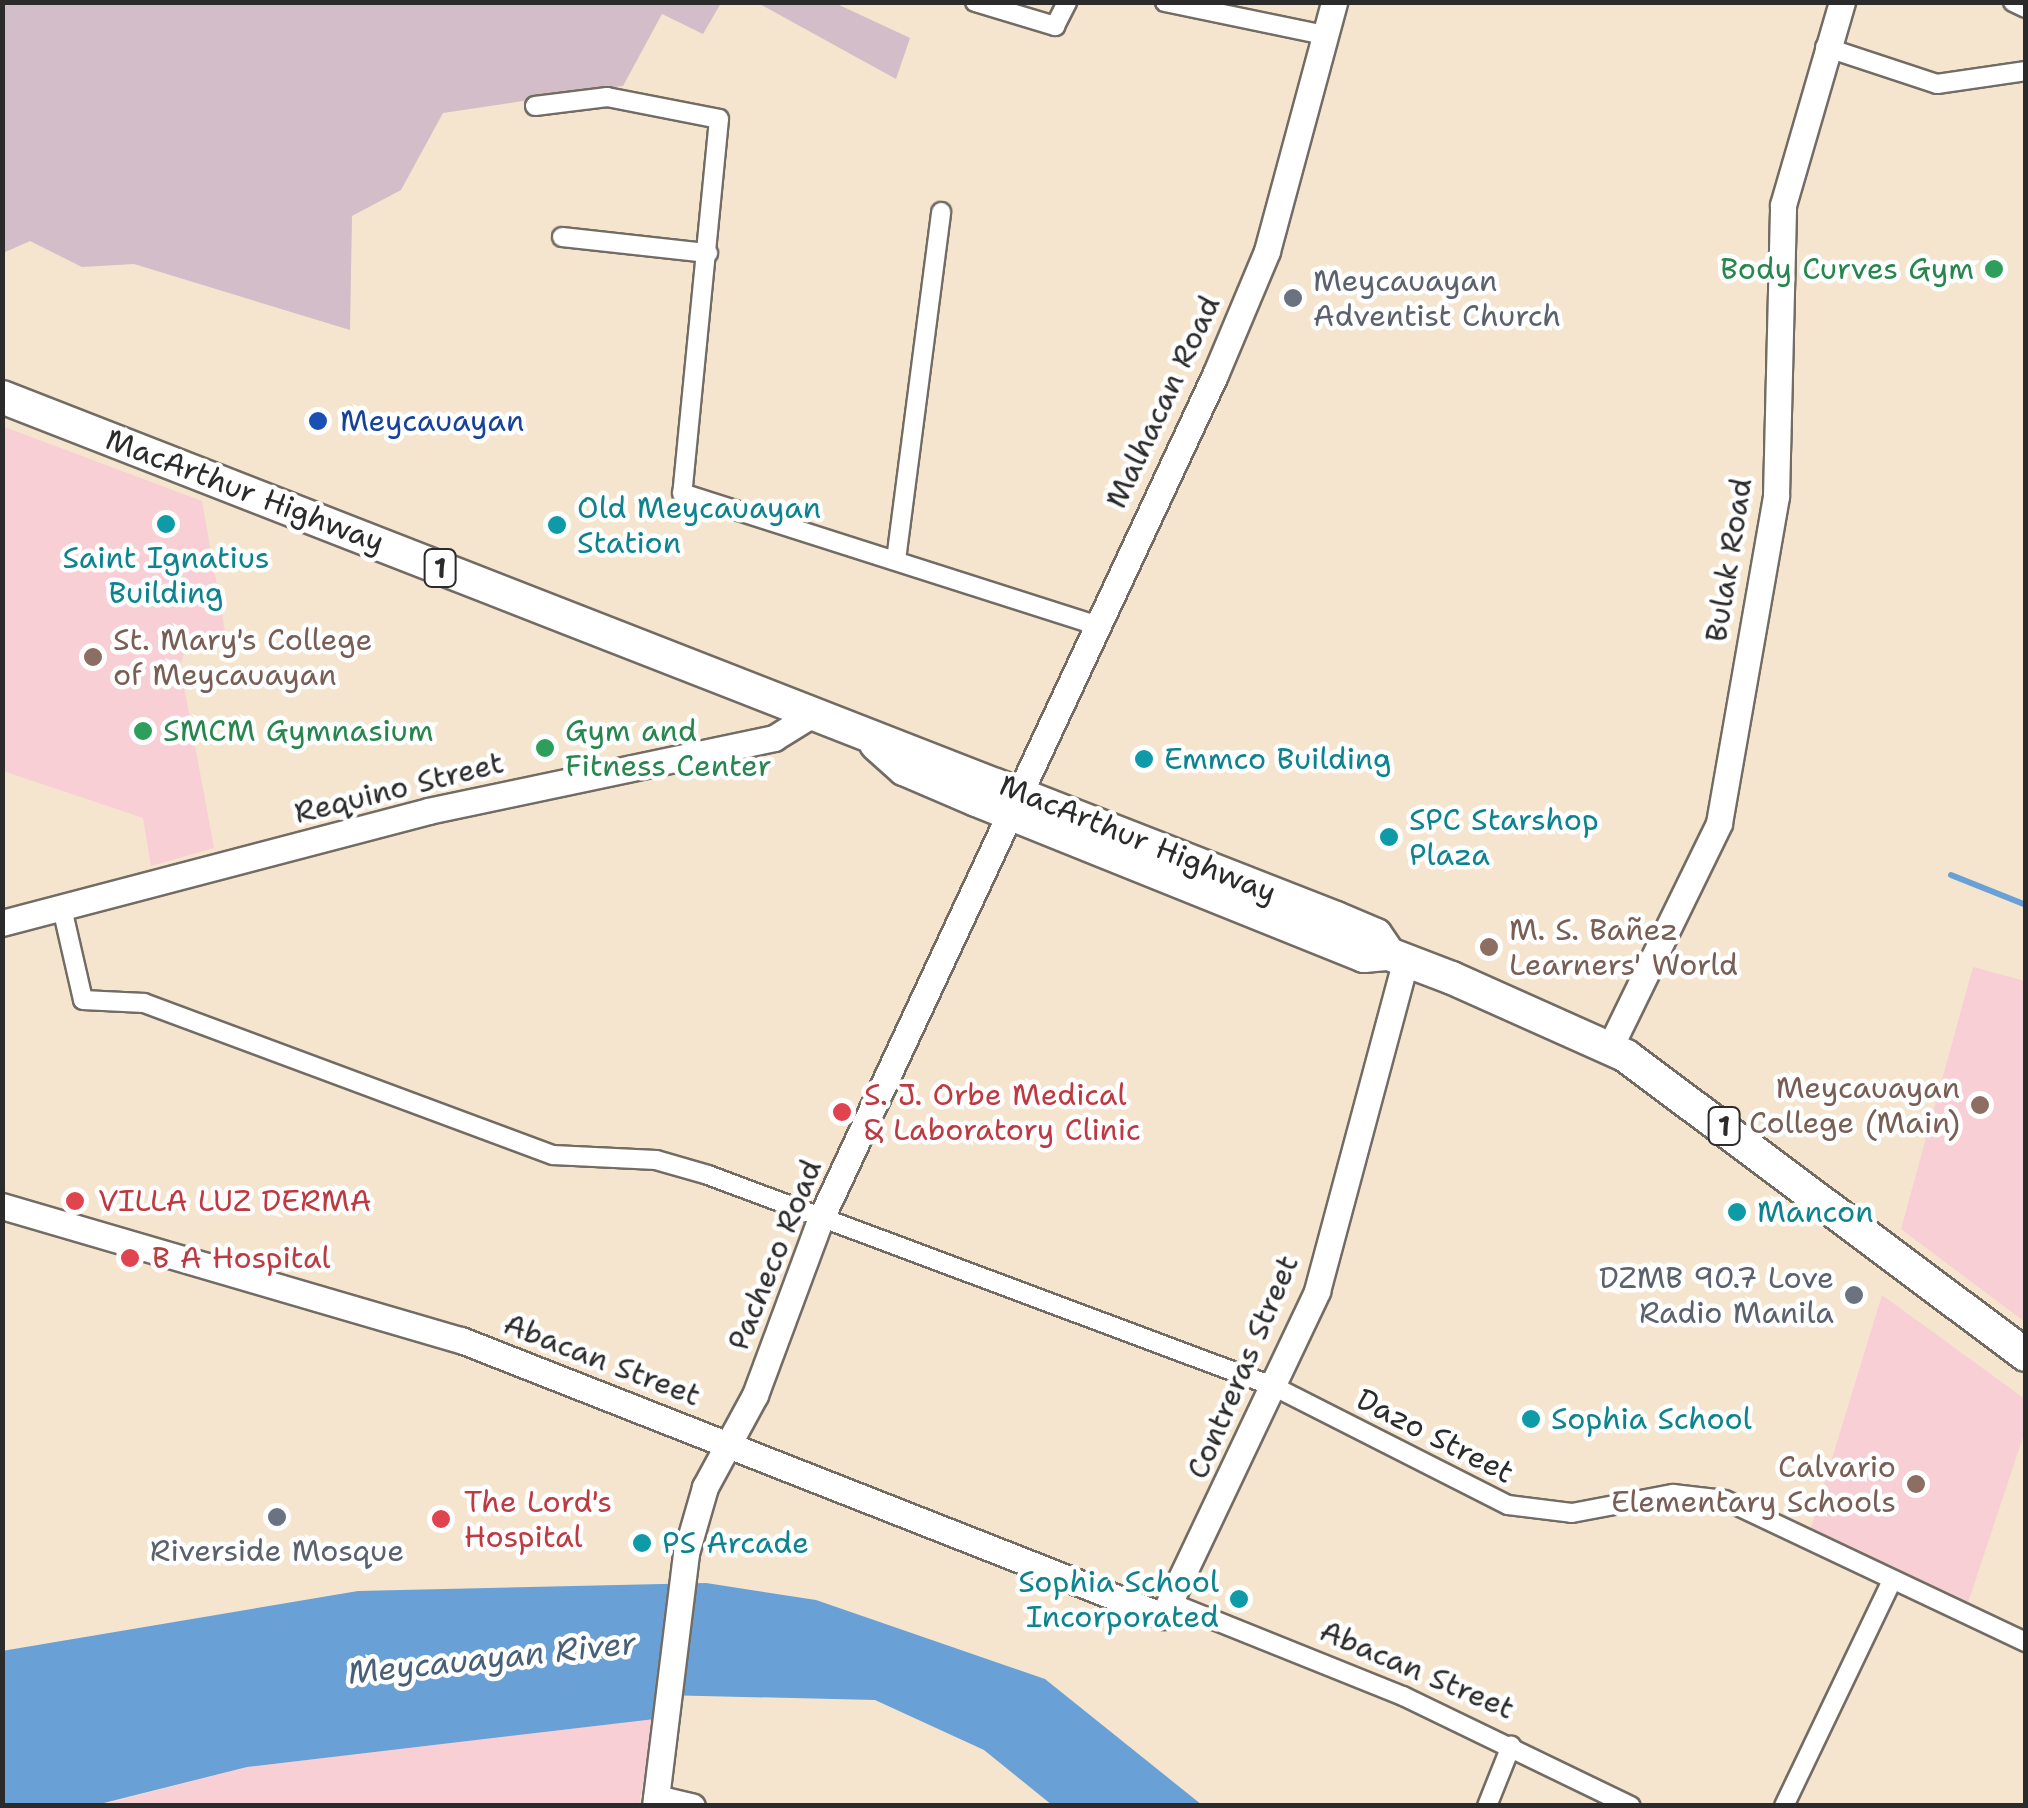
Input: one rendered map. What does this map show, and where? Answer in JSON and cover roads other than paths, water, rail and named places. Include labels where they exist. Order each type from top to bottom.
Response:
[{"type":"highway","name":"MacArthur Highway","points":[[2,397],[876,744],[912,748],[1013,801],[1364,956],[1397,957],[1610,1049],[2026,1355]]},
{"type":"street","points":[[975,2],[1055,26],[1067,2]]},
{"type":"street","points":[[1164,2],[1330,36]]},
{"type":"street","name":"Malhacan Road","points":[[1013,801],[1267,251],[1330,36],[1334,2]]},
{"type":"street","name":"Bulak Road","points":[[1610,1049],[1719,823],[1776,496],[1783,205],[1825,47],[1842,2]]},
{"type":"street","points":[[2012,2],[2026,8]]},
{"type":"street","points":[[1825,47],[1937,84],[2026,71]]},
{"type":"street","points":[[535,106],[607,97],[712,113],[720,129],[682,493],[1096,625]]},
{"type":"street","points":[[896,560],[941,212]]},
{"type":"street","points":[[562,237],[708,253]]},
{"type":"street","name":"Requino Street","points":[[2,923],[428,812],[774,738],[808,716]]},
{"type":"street","name":"Pacheco Road","points":[[656,1802],[684,1575],[726,1442],[755,1396],[821,1218],[1013,801]]},
{"type":"street","name":"Dazo Street","points":[[62,908],[82,1000],[144,1003],[553,1155],[656,1160],[821,1218],[1276,1388],[1508,1505],[1572,1512],[1672,1494],[1725,1500],[2026,1642]]},
{"type":"street","name":"Contreras Street","points":[[1168,1610],[1276,1388],[1317,1291],[1397,957]]},
{"type":"street","name":"Abacan Street","points":[[2,1206],[461,1340],[1168,1610],[1511,1746],[1631,1806]]},
{"type":"street","points":[[1784,1806],[1892,1581]]},
{"type":"street","points":[[1488,1806],[1511,1746]]},
{"type":"street","points":[[656,1802],[692,1806]]},
{"type":"water","name":"Meycauayan River","points":[[706,1583],[816,1600],[1045,1679],[1202,1805],[1052,1805],[984,1750],[875,1700],[660,1695],[655,1719],[247,1767],[96,1805],[3,1805],[2,1651],[358,1591]]},
{"type":"waterway","points":[[1951,875],[2026,905]]},
{"type":"place","name":"Body Curves Gym","points":[[1994,269]]},
{"type":"place","name":"Meycauayan Adventist Church","points":[[1293,298]]},
{"type":"place","name":"Meycauayan","points":[[318,421]]},
{"type":"place","name":"Saint Ignatius Building","points":[[166,524]]},
{"type":"place","name":"Old Meycauayan Station","points":[[557,525]]},
{"type":"place","name":"St. Mary's College of Meycauayan","points":[[93,657]]},
{"type":"place","name":"SMCM Gymnasium","points":[[143,731]]},
{"type":"place","name":"Gym and Fitness Center","points":[[545,748]]},
{"type":"place","name":"Emmco Building","points":[[1144,759]]},
{"type":"place","name":"SPC Starshop Plaza","points":[[1389,837]]},
{"type":"place","name":"M. S. Bañez Learners' World","points":[[1489,947]]},
{"type":"place","name":"Meycauayan College (Main)","points":[[1980,1105]]},
{"type":"place","name":"S. J. Orbe Medical & Laboratory Clinic","points":[[842,1112]]},
{"type":"place","name":"VILLA LUZ DERMA","points":[[75,1201]]},
{"type":"place","name":"Mancon","points":[[1737,1212]]},
{"type":"place","name":"B A Hospital","points":[[130,1258]]},
{"type":"place","name":"DZMB 90.7 Love Radio Manila","points":[[1854,1295]]},
{"type":"place","name":"Sophia School","points":[[1531,1419]]},
{"type":"place","name":"Calvario Elementary Schools","points":[[1916,1484]]},
{"type":"place","name":"Riverside Mosque","points":[[277,1517]]},
{"type":"place","name":"The Lord's Hospital","points":[[441,1519]]},
{"type":"place","name":"PS Arcade","points":[[642,1543]]},
{"type":"place","name":"Sophia School Incorporated","points":[[1239,1599]]}]
